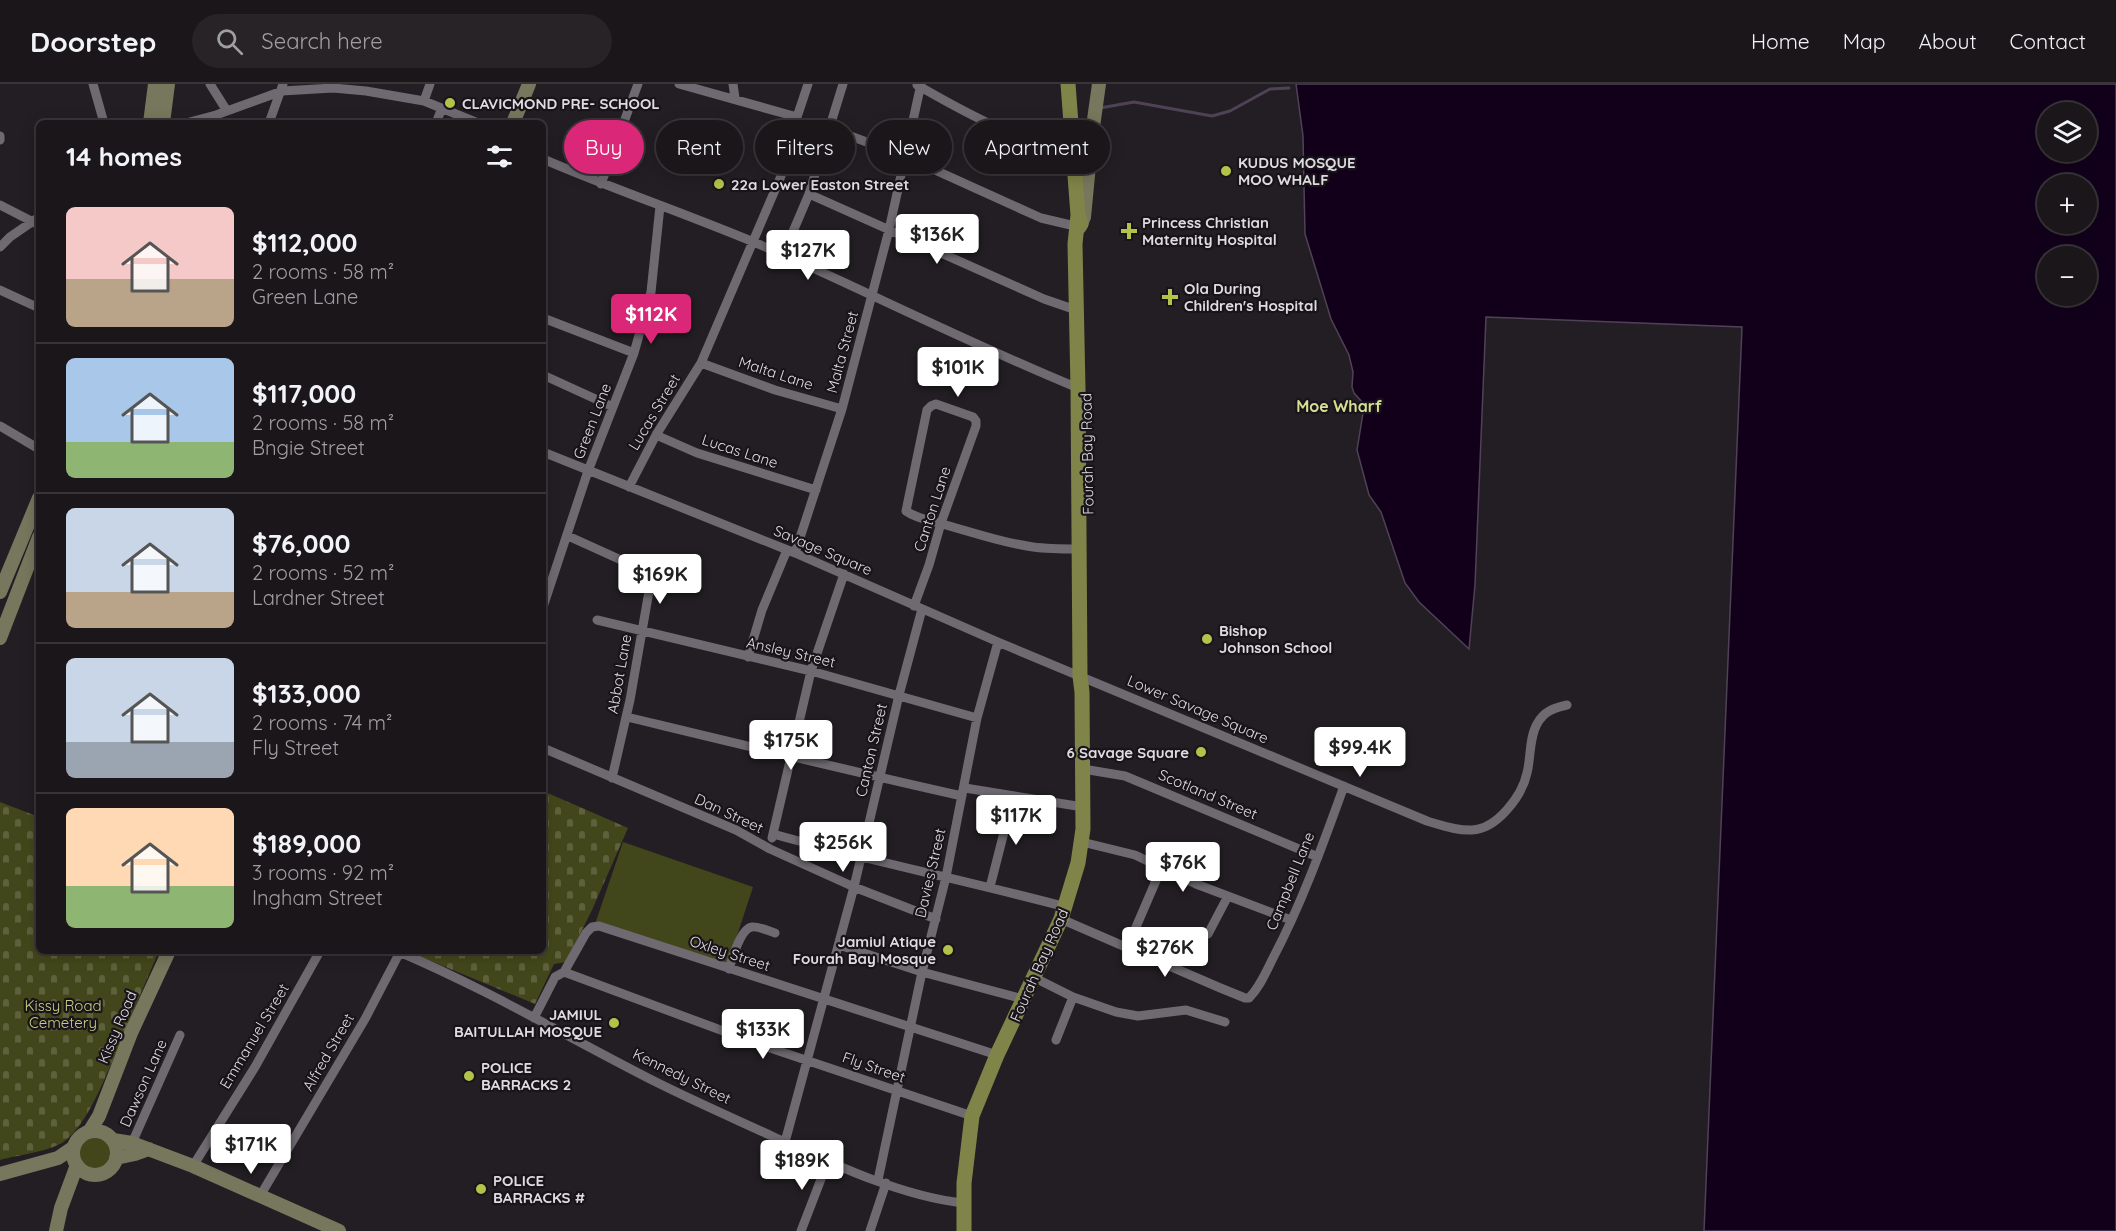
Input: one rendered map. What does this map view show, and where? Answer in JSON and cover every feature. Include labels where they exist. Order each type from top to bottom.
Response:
[{"type":"main road","points":[[150,120],[155,84]]},
{"type":"main road","points":[[163,120],[168,84]]},
{"type":"main road","points":[[514,120],[529,84]]},
{"type":"main road","name":"Fourah Bay Road","points":[[1068,84],[1070,120]]},
{"type":"main road","points":[[1078,223],[1100,84]]},
{"type":"main road","name":"Fourah Bay Road","points":[[964,1231],[966,1153],[972,1116],[997,1055],[1063,913],[1074,880],[1082,842],[1086,625],[1078,223],[1074,174]]},
{"type":"main road","name":"Fourah Bay Road","points":[[1078,223],[1076,310],[1083,517],[1079,549],[1086,625]]},
{"type":"main road","points":[[0,591],[36,505]]},
{"type":"main road","points":[[0,638],[36,545]]},
{"type":"main road","name":"Kissy Road","points":[[102,1135],[99,1116],[131,1033],[168,954]]},
{"type":"main road","points":[[56,1231],[61,1208],[69,1190],[80,1137],[102,1135],[132,1143],[193,1166],[339,1231]]},
{"type":"main road","points":[[69,1190],[90,1174],[104,1172],[112,1166],[116,1158],[116,1149],[102,1135]]},
{"type":"main road","points":[[116,1158],[149,1149]]},
{"type":"main road","points":[[0,1174],[58,1158],[76,1158],[90,1174]]},
{"type":"street","points":[[93,84],[103,120]]},
{"type":"street","points":[[210,84],[227,111]]},
{"type":"street","points":[[424,101],[430,84]]},
{"type":"street","points":[[601,184],[638,84]]},
{"type":"street","points":[[679,84],[797,117]]},
{"type":"street","points":[[733,84],[735,98]]},
{"type":"street","name":"Lucas Street","points":[[628,487],[656,435],[701,363],[781,176],[808,84]]},
{"type":"street","points":[[832,120],[843,84]]},
{"type":"street","points":[[919,85],[955,107],[985,120]]},
{"type":"street","name":"Malta Street","points":[[912,120],[919,85]]},
{"type":"street","points":[[270,120],[283,87]]},
{"type":"street","points":[[215,119],[227,111],[283,87],[366,91],[424,101],[470,120]]},
{"type":"street","points":[[437,120],[442,108]]},
{"type":"street","points":[[546,160],[601,184],[754,242],[872,294],[1000,355],[1078,388]]},
{"type":"street","points":[[783,255],[815,174]]},
{"type":"street","name":"Malta Street","points":[[748,657],[762,610],[791,552],[816,490],[842,410],[889,230],[900,174]]},
{"type":"street","points":[[944,174],[1041,218],[1078,223]]},
{"type":"street","points":[[809,194],[1044,299],[1076,310]]},
{"type":"street","points":[[0,205],[36,221]]},
{"type":"street","name":"Green Lane","points":[[546,598],[588,471],[634,353],[651,291],[660,206]]},
{"type":"street","points":[[0,247],[10,237],[36,222]]},
{"type":"street","points":[[0,290],[36,307]]},
{"type":"street","points":[[546,319],[634,353]]},
{"type":"street","name":"Malta Lane","points":[[701,363],[775,390],[842,410]]},
{"type":"street","points":[[546,376],[613,407]]},
{"type":"street","name":"Canton Lane","points":[[918,607],[941,523],[976,421],[973,417],[936,404],[927,410],[906,511],[941,523]]},
{"type":"street","points":[[0,426],[36,446]]},
{"type":"street","name":"Lucas Lane","points":[[656,435],[697,453],[816,490]]},
{"type":"street","name":"Savage Square","points":[[546,453],[844,574],[1084,682]]},
{"type":"street","points":[[941,523],[1013,544],[1079,549]]},
{"type":"street","name":"Abbot Lane","points":[[568,536],[652,574],[627,717],[612,778]]},
{"type":"street","points":[[770,849],[811,671],[844,574]]},
{"type":"street","points":[[0,591],[14,602]]},
{"type":"street","name":"Canton Street","points":[[785,1142],[854,887],[918,607]]},
{"type":"street","name":"Ansley Street","points":[[597,620],[811,671],[977,718]]},
{"type":"street","name":"Davies Street","points":[[870,1231],[882,1182],[897,1090],[922,972],[964,792],[977,718],[998,642]]},
{"type":"street","name":"Lower Savage Square","points":[[1084,682],[1436,824],[1474,830],[1486,826],[1503,815],[1517,797],[1527,776],[1536,724],[1547,711],[1567,705]]},
{"type":"street","points":[[627,717],[791,758],[834,765],[880,777],[964,792],[1083,807]]},
{"type":"street","name":"Dan Street","points":[[546,749],[736,830],[770,849],[854,887],[936,919]]},
{"type":"street","name":"Scotland Street","points":[[1083,769],[1125,776],[1318,857]]},
{"type":"street","name":"Campbell Lane","points":[[1127,948],[1249,998],[1259,986],[1291,920],[1318,857],[1344,786]]},
{"type":"street","points":[[990,887],[1013,797]]},
{"type":"street","points":[[773,834],[860,858],[990,887],[1063,913],[1127,948],[1161,869]]},
{"type":"street","points":[[1082,842],[1135,855],[1161,869],[1291,920]]},
{"type":"street","points":[[1208,934],[1227,896]]},
{"type":"street","name":"Oxley Street","points":[[534,1018],[555,977],[564,972],[586,933],[592,927],[599,926],[997,1055]]},
{"type":"street","points":[[729,969],[743,934],[748,928],[753,926],[775,933]]},
{"type":"street","points":[[838,945],[922,972],[1023,999]]},
{"type":"street","name":"Emmanuel Street","points":[[193,1166],[255,1067],[318,954]]},
{"type":"street","name":"Alfred Street","points":[[260,1196],[402,954]]},
{"type":"street","name":"Kennedy Street","points":[[407,954],[462,980],[659,1083],[785,1142],[882,1182],[963,1203]]},
{"type":"street","name":"Fly Street","points":[[564,972],[739,1037],[972,1116]]},
{"type":"street","points":[[1034,977],[1073,997],[1116,1012],[1138,1016],[1170,1010],[1186,1010],[1225,1022]]},
{"type":"street","points":[[1056,1040],[1073,997]]},
{"type":"street","name":"Dawson Lane","points":[[132,1143],[180,1035]]},
{"type":"street","points":[[801,1231],[828,1161]]},
{"type":"green space","points":[[546,792],[628,828],[566,962],[554,964],[535,1004],[419,956],[420,954],[546,954]]},
{"type":"green space","name":"Kissy Road Cemetery","points":[[0,802],[36,816],[36,954],[158,954],[105,1078],[90,1109],[72,1135],[55,1146],[0,1160]]},
{"type":"green space","points":[[623,842],[753,887],[726,969],[595,924]]},
{"type":"green space","points":[[95,1137],[106,1142],[111,1153],[106,1164],[95,1169],[84,1164],[79,1153],[84,1142]]},
{"type":"shaded area","points":[[1296,84],[2116,84],[2116,1231],[1704,1231],[1742,327],[1486,317],[1475,585],[1469,649],[1419,602],[1405,583],[1381,512],[1369,495],[1357,450],[1364,407],[1354,393],[1349,355],[1331,319],[1305,234],[1303,136]]},
{"type":"waterway","points":[[1100,108],[1134,102],[1212,116],[1230,111],[1270,89],[1289,88]]},
{"type":"place","name":"CLAVICMOND PRE- SCHOOL","points":[[450,103]]},
{"type":"place","name":"KUDUS MOSQUE MOO WHALF","points":[[1226,171]]},
{"type":"place","name":"22a Lower Easton Street","points":[[719,184]]},
{"type":"place","name":"Princess Christian Maternity Hospital","points":[[1129,231]]},
{"type":"place","name":"Ola During Children's Hospital","points":[[1170,297]]},
{"type":"place","name":"Bishop Johnson School","points":[[1207,639]]},
{"type":"place","name":"6 Savage Square","points":[[1201,752]]},
{"type":"place","name":"Jamiul Atique Fourah Bay Mosque","points":[[948,950]]},
{"type":"place","name":"JAMIUL BAITULLAH MOSQUE","points":[[614,1023]]},
{"type":"place","name":"POLICE BARRACKS 2","points":[[469,1076]]},
{"type":"place","name":"POLICE BARRACKS #","points":[[481,1189]]},
{"type":"district","name":"Moe Wharf","points":[[1339,406]]}]
